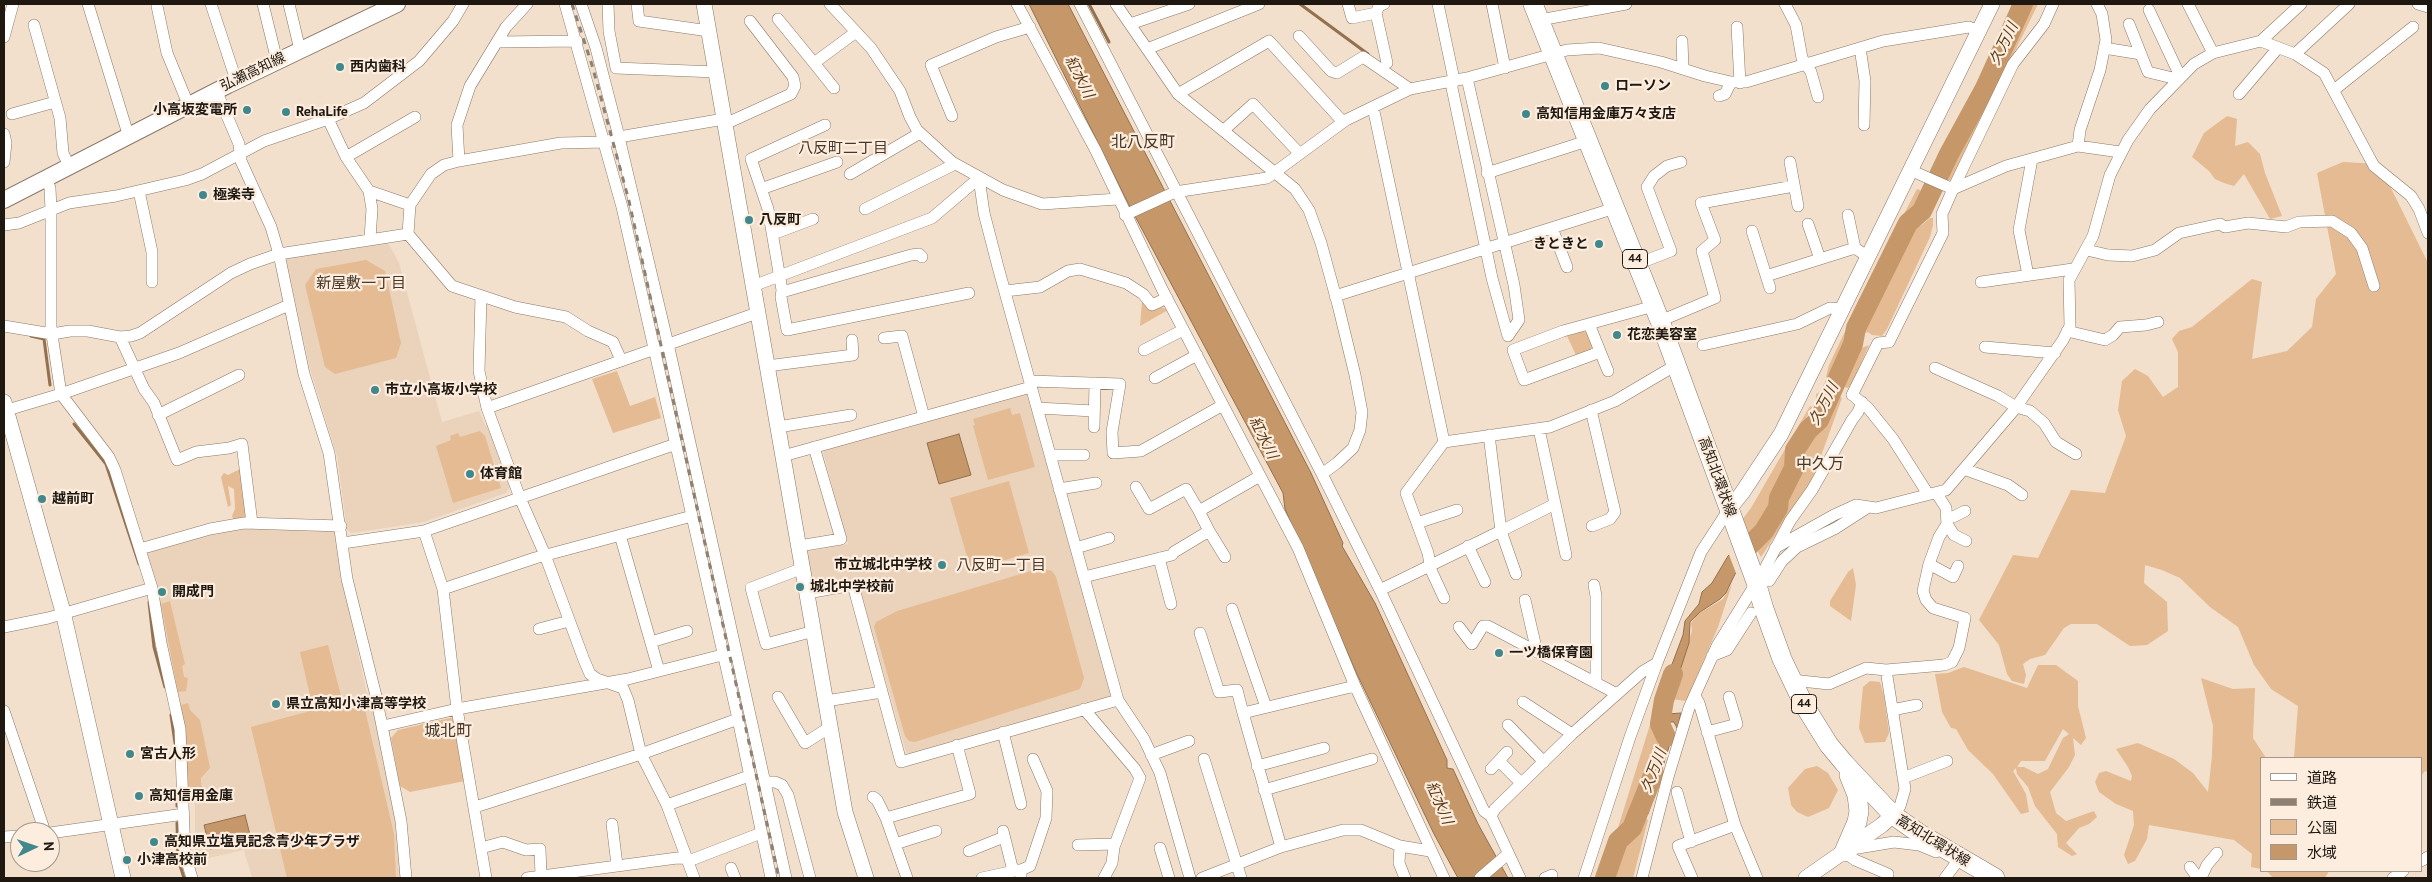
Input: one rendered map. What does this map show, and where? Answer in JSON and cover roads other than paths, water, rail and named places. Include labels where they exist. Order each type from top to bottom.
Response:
[{"type":"main road","name":"弘瀬高知線","points":[[4,200],[128,134],[236,80],[397,4]]},
{"type":"main road","name":"高知北環状線","points":[[1536,12],[1657,313],[1731,513],[1759,578],[1764,609],[1792,680],[1814,723],[1844,763],[1892,815],[1995,878]]},
{"type":"main road","points":[[1844,763],[1857,795],[1859,812],[1857,822],[1844,852]]},
{"type":"street","points":[[4,37],[13,4]]},
{"type":"street","points":[[88,4],[128,134]]},
{"type":"street","points":[[211,4],[236,80]]},
{"type":"street","points":[[262,4],[277,61]]},
{"type":"street","points":[[289,4],[300,50]]},
{"type":"street","points":[[4,225],[19,223],[69,202],[139,191],[202,174],[264,140],[328,119],[364,103],[419,61],[453,21],[463,4]]},
{"type":"street","points":[[459,161],[457,125],[470,86],[506,27],[527,4]]},
{"type":"street","points":[[565,4],[606,142],[622,207],[738,719],[771,878]]},
{"type":"street","points":[[581,4],[596,48],[619,137],[668,344],[786,878]]},
{"type":"street","points":[[608,4],[609,31],[616,68],[716,72]]},
{"type":"street","points":[[637,4],[639,21],[709,31]]},
{"type":"street","points":[[704,4],[845,812],[866,878]]},
{"type":"street","points":[[830,4],[871,48],[900,91],[910,117],[920,133],[955,164],[1002,190],[1042,204],[1118,199]]},
{"type":"street","points":[[1017,4],[1096,151],[1196,355],[1298,548],[1355,686],[1444,878]]},
{"type":"street","points":[[1080,4],[1173,193],[1322,474],[1380,590],[1479,802],[1484,811],[1491,816],[1505,856],[1520,878]]},
{"type":"street","points":[[1116,4],[1178,94],[1224,130],[1272,176],[1295,189],[1309,210],[1321,243],[1356,375],[1362,412],[1360,430],[1352,448],[1337,463],[1322,474]]},
{"type":"street","points":[[1130,24],[1189,4]]},
{"type":"street","points":[[1147,49],[1259,4]]},
{"type":"street","points":[[1348,4],[1352,18],[1376,13]]},
{"type":"street","points":[[1384,4],[1379,6],[1376,13],[1387,63]]},
{"type":"street","points":[[1438,4],[1453,81],[1452,88],[1494,288],[1498,294],[1508,336],[1519,320],[1514,285],[1487,172],[1468,78]]},
{"type":"street","points":[[1492,4],[1505,68]]},
{"type":"street","points":[[1536,12],[1626,4]]},
{"type":"street","points":[[1785,4],[1796,25],[1802,58],[1807,65],[1818,97]]},
{"type":"street","points":[[1584,878],[1630,737],[1657,662],[1701,552],[1731,513],[1781,434],[1868,257],[1914,172],[1992,4]]},
{"type":"street","points":[[1966,541],[1954,535],[1948,521],[1944,503],[1933,494],[1902,451],[1862,402],[1850,393],[1878,343],[1889,342],[1943,233],[1942,214],[1950,188],[2014,64],[2044,24],[2053,4]]},
{"type":"street","points":[[2078,146],[2080,130],[2100,70],[2104,48],[2105,26],[2097,4]]},
{"type":"street","points":[[2188,4],[2213,53]]},
{"type":"street","points":[[1774,548],[1856,505],[1876,508],[1946,490],[2016,407],[2067,332],[2070,326],[2068,285],[2073,269],[2087,250],[2093,236],[2110,175],[2120,152],[2150,109],[2178,78],[2194,64],[2213,53],[2261,41],[2301,4]]},
{"type":"street","points":[[2295,54],[2349,4]]},
{"type":"street","points":[[2418,4],[2428,7]]},
{"type":"street","points":[[157,6],[167,53],[188,104]]},
{"type":"street","points":[[2149,10],[2178,78]]},
{"type":"street","points":[[778,20],[834,88]]},
{"type":"street","points":[[621,360],[614,342],[588,332],[566,317],[515,307],[452,286],[408,234],[410,205],[431,174],[444,165],[561,143],[606,142],[619,137],[725,122],[791,94],[796,86],[793,77],[750,21]]},
{"type":"street","points":[[2129,24],[2148,72],[2178,78]]},
{"type":"street","points":[[34,25],[60,118],[63,153],[68,166]]},
{"type":"street","points":[[1719,96],[1726,94],[1736,82],[1737,27]]},
{"type":"street","points":[[1128,213],[1173,193],[1272,176],[1343,122],[1410,89],[1468,78],[1554,54],[1585,48],[1600,48],[1736,82],[1807,65],[1890,40],[1969,27],[1979,31]]},
{"type":"street","points":[[952,116],[931,65],[996,37],[1030,28]]},
{"type":"street","points":[[2334,90],[2412,28]]},
{"type":"street","points":[[814,63],[856,32]]},
{"type":"street","points":[[1299,36],[1331,71],[1341,78],[1363,57],[1410,89]]},
{"type":"street","points":[[498,42],[577,41]]},
{"type":"street","points":[[1178,94],[1269,41],[1343,122]]},
{"type":"street","points":[[1682,41],[1683,69]]},
{"type":"street","points":[[2261,41],[2295,54],[2324,73],[2374,166],[2411,196],[2419,209],[2428,233]]},
{"type":"street","points":[[1860,48],[1864,81],[1864,125]]},
{"type":"street","points":[[2104,48],[2141,54]]},
{"type":"street","points":[[2239,94],[2278,48]]},
{"type":"street","points":[[216,90],[240,144],[240,161],[271,227],[279,254],[304,374],[333,469],[347,579],[383,726],[402,832],[406,878]]},
{"type":"street","points":[[12,114],[56,102]]},
{"type":"street","points":[[1224,130],[1253,104],[1300,154]]},
{"type":"street","points":[[1373,107],[1444,442]]},
{"type":"street","points":[[346,157],[415,116]]},
{"type":"street","points":[[328,119],[346,157],[369,191],[372,209],[370,238]]},
{"type":"street","points":[[825,125],[751,158],[773,234],[787,330],[969,293]]},
{"type":"street","points":[[850,174],[920,133]]},
{"type":"street","points":[[4,134],[6,143],[4,162]]},
{"type":"street","points":[[1487,172],[1587,141]]},
{"type":"street","points":[[1914,172],[1950,188],[2006,166],[2078,146],[2120,152]]},
{"type":"street","points":[[2028,275],[2019,230],[2032,159]]},
{"type":"street","points":[[761,189],[838,162]]},
{"type":"street","points":[[1637,264],[1671,251],[1646,187],[1654,176],[1667,166],[1681,162]]},
{"type":"street","points":[[1790,162],[1798,206]]},
{"type":"street","points":[[865,209],[955,164]]},
{"type":"street","points":[[46,178],[50,188],[51,210],[52,334],[61,394],[109,457],[115,470],[152,588],[161,643],[180,729],[185,855],[191,878]]},
{"type":"street","points":[[753,286],[932,218],[979,178]]},
{"type":"street","points":[[979,178],[984,213],[1118,700],[1144,739],[1160,773],[1190,878]]},
{"type":"street","points":[[1600,352],[1524,380],[1513,350],[1563,331],[1589,324],[1657,313],[1715,298],[1702,251],[1715,240],[1702,203],[1794,186]]},
{"type":"street","points":[[139,191],[152,252],[152,282]]},
{"type":"street","points":[[369,191],[410,205]]},
{"type":"street","points":[[1335,296],[1615,208]]},
{"type":"street","points":[[1848,214],[1855,248],[1868,257]]},
{"type":"street","points":[[773,234],[813,219]]},
{"type":"street","points":[[2087,250],[2108,255],[2132,256],[2155,250],[2179,233],[2220,224],[2225,227],[2248,223],[2286,227],[2300,222],[2332,221],[2350,233],[2362,248],[2374,286]]},
{"type":"street","points":[[1808,224],[1820,259]]},
{"type":"street","points":[[1552,228],[1567,267]]},
{"type":"street","points":[[1752,232],[1770,288]]},
{"type":"street","points":[[4,326],[52,334],[88,331],[120,337],[140,333],[231,273],[250,264],[279,254],[370,238],[408,234]]},
{"type":"street","points":[[1766,276],[1855,248]]},
{"type":"street","points":[[782,292],[911,255],[919,254],[922,257]]},
{"type":"street","points":[[1005,291],[1040,287],[1068,271],[1080,269],[1090,270],[1126,283],[1143,294],[1152,305],[1167,298]]},
{"type":"street","points":[[1981,282],[2073,269]]},
{"type":"street","points":[[481,296],[479,371],[487,408],[520,498],[545,555],[590,674],[607,683],[623,688],[631,708],[641,754],[667,805],[689,860],[694,878]]},
{"type":"street","points":[[123,878],[63,612],[5,407],[61,394],[134,367],[179,353],[289,305]]},
{"type":"street","points":[[1703,345],[1797,324],[1830,308],[1842,309]]},
{"type":"street","points":[[487,408],[757,313]]},
{"type":"street","points":[[2067,332],[2104,340],[2113,336],[2120,327],[2158,322]]},
{"type":"street","points":[[1589,324],[1608,372]]},
{"type":"street","points":[[1144,350],[1184,330]]},
{"type":"street","points":[[884,338],[902,336],[924,417]]},
{"type":"street","points":[[120,337],[158,415],[177,460],[196,452],[229,448],[242,444],[252,523]]},
{"type":"street","points":[[767,366],[853,355],[852,340]]},
{"type":"street","points":[[1985,347],[2054,353]]},
{"type":"street","points":[[1155,378],[1196,355]]},
{"type":"street","points":[[1444,598],[1429,564],[1428,554],[1406,493],[1444,442],[1539,428],[1579,417],[1591,410],[1615,401],[1676,366]]},
{"type":"street","points":[[1935,368],[1998,396],[2016,407],[2030,411],[2041,419],[2056,442],[2076,454]]},
{"type":"street","points":[[158,415],[239,375]]},
{"type":"street","points":[[783,456],[924,417],[1030,384],[1120,384],[1121,388],[1112,432],[1113,453],[1141,451],[1223,405]]},
{"type":"street","points":[[1094,427],[1095,384]]},
{"type":"street","points":[[1642,878],[1668,777],[1689,708],[1712,656],[1759,578],[1774,548],[1812,490],[1862,402]]},
{"type":"street","points":[[1037,408],[1094,411]]},
{"type":"street","points":[[1591,410],[1614,512],[1610,519],[1592,526]]},
{"type":"street","points":[[778,427],[851,415]]},
{"type":"street","points":[[1539,428],[1566,555]]},
{"type":"street","points":[[1489,435],[1501,531],[1516,574]]},
{"type":"street","points":[[343,544],[424,531],[676,444]]},
{"type":"street","points":[[799,546],[841,540],[814,447]]},
{"type":"street","points":[[1050,455],[1084,454]]},
{"type":"street","points":[[1964,469],[2008,485],[2022,495]]},
{"type":"street","points":[[1199,511],[1260,476]]},
{"type":"street","points":[[1059,489],[1096,483]]},
{"type":"street","points":[[1136,487],[1152,514],[1186,490],[1225,557]]},
{"type":"street","points":[[1380,590],[1429,564],[1555,504]]},
{"type":"street","points":[[1759,578],[1798,547],[1836,528],[1866,508]]},
{"type":"street","points":[[1417,523],[1457,510]]},
{"type":"street","points":[[1792,680],[1829,684],[1858,669],[1875,668],[1886,670],[1944,665],[1952,662],[1959,648],[1965,618],[1933,608],[1926,600],[1923,585],[1939,537],[1948,521],[1965,511]]},
{"type":"street","points":[[443,589],[545,555],[692,516]]},
{"type":"street","points":[[140,549],[210,530],[252,523],[341,526]]},
{"type":"street","points":[[424,531],[443,589],[458,709],[486,878]]},
{"type":"street","points":[[1084,578],[1172,555],[1209,531]]},
{"type":"street","points":[[620,535],[659,671]]},
{"type":"street","points":[[1076,548],[1109,538]]},
{"type":"street","points":[[1468,546],[1486,582]]},
{"type":"street","points":[[1159,558],[1171,604]]},
{"type":"street","points":[[1929,564],[1953,577],[1958,566]]},
{"type":"street","points":[[803,568],[750,588],[766,644],[814,631]]},
{"type":"street","points":[[1594,584],[1596,596],[1596,683]]},
{"type":"street","points":[[807,593],[853,585],[901,762],[1118,700]]},
{"type":"street","points":[[4,627],[152,588]]},
{"type":"street","points":[[1526,600],[1537,652]]},
{"type":"street","points":[[1232,608],[1266,707]]},
{"type":"street","points":[[1712,656],[1727,650],[1751,613]]},
{"type":"street","points":[[539,629],[569,621]]},
{"type":"street","points":[[1459,626],[1472,644],[1483,626],[1488,626],[1617,694]]},
{"type":"street","points":[[651,642],[687,631]]},
{"type":"street","points":[[1200,634],[1219,692],[1236,690],[1281,847]]},
{"type":"street","points":[[383,726],[458,709],[607,683],[737,651]]},
{"type":"street","points":[[1491,816],[1572,734],[1657,662]]},
{"type":"street","points":[[1806,878],[1882,825],[1900,806],[1905,789],[1904,778],[1886,670]]},
{"type":"street","points":[[1243,712],[1355,686]]},
{"type":"street","points":[[826,701],[882,692]]},
{"type":"street","points":[[1695,696],[1735,825],[1757,878]]},
{"type":"street","points":[[778,697],[805,743],[830,727]]},
{"type":"street","points":[[1707,732],[1737,724],[1729,697]]},
{"type":"street","points":[[1523,702],[1572,734]]},
{"type":"street","points":[[1892,710],[1917,705]]},
{"type":"street","points":[[1084,709],[1135,769],[1140,778],[1115,844],[1112,862],[1104,878]]},
{"type":"street","points":[[4,711],[42,822]]},
{"type":"street","points":[[474,807],[641,754],[738,719]]},
{"type":"street","points":[[1508,725],[1544,762]]},
{"type":"street","points":[[1002,732],[1021,804]]},
{"type":"street","points":[[1151,755],[1189,741]]},
{"type":"street","points":[[886,818],[970,794],[957,745]]},
{"type":"street","points":[[1257,766],[1324,748]]},
{"type":"street","points":[[982,878],[1019,873],[1030,866],[1039,844],[1046,818],[1047,791],[1032,759]]},
{"type":"street","points":[[1204,759],[1241,878]]},
{"type":"street","points":[[1264,790],[1372,760]]},
{"type":"street","points":[[1499,761],[1521,784]]},
{"type":"street","points":[[1904,778],[1948,761]]},
{"type":"street","points":[[667,805],[749,776]]},
{"type":"street","points":[[765,782],[775,782],[782,785],[788,795],[810,878]]},
{"type":"street","points":[[1677,792],[1691,842]]},
{"type":"street","points":[[873,797],[877,800],[886,818],[907,878]]},
{"type":"street","points":[[60,832],[184,814]]},
{"type":"street","points":[[612,824],[616,865]]},
{"type":"street","points":[[1692,878],[1678,846],[1735,825]]},
{"type":"street","points":[[1202,878],[1281,847],[1349,829],[1361,830],[1400,846],[1430,851]]},
{"type":"street","points":[[895,844],[936,831]]},
{"type":"street","points":[[527,878],[677,858],[694,860],[760,832]]},
{"type":"street","points":[[969,851],[1004,834],[1019,873]]},
{"type":"street","points":[[481,848],[502,842],[526,850],[540,849],[541,876]]},
{"type":"street","points":[[1844,852],[1873,844],[1902,842],[1960,858],[1945,878]]},
{"type":"street","points":[[1078,845],[1115,844]]},
{"type":"street","points":[[1400,846],[1399,863],[1405,878]]},
{"type":"street","points":[[1160,848],[1169,878]]},
{"type":"street","points":[[1844,852],[1855,860],[1888,874]]},
{"type":"street","points":[[2190,867],[2200,878],[2206,865],[2217,853]]},
{"type":"street","points":[[1480,878],[1505,856]]},
{"type":"water","name":"紅水川","points":[[1029,4],[1068,4],[1311,473],[1343,543],[1342,546],[1375,603],[1447,760],[1447,768],[1453,769],[1478,824],[1508,878],[1458,878],[1434,834],[1356,672],[1285,509],[1283,493],[1129,205]]},
{"type":"water","points":[[959,434],[971,475],[939,484],[927,443]]},
{"type":"water","points":[[1762,531],[1766,531],[1758,549],[1735,574],[1726,593],[1700,612],[1690,622],[1689,643],[1670,701],[1659,699],[1683,635],[1685,621],[1699,604],[1702,592],[1712,583],[1728,556],[1747,537],[1755,537]]},
{"type":"water","points":[[1656,711],[1668,714],[1681,713],[1677,728],[1674,722],[1669,722],[1669,731],[1673,734],[1648,814],[1648,806],[1642,793],[1663,737],[1659,730],[1653,728]]},
{"type":"water","points":[[245,815],[251,839],[210,849],[204,825]]},
{"type":"waterway","points":[[1089,4],[1109,42]]},
{"type":"waterway","points":[[1300,4],[1368,54]]},
{"type":"waterway","name":"久万川","points":[[1745,550],[1764,531],[1778,508],[1779,498],[1794,468],[1795,450],[1808,430],[1819,420],[1853,344],[1856,328],[1908,223],[1922,211],[1949,154],[1985,88],[2023,4]]},
{"type":"waterway","points":[[31,336],[44,339],[50,385]]},
{"type":"waterway","points":[[74,424],[106,464],[139,564]]},
{"type":"waterway","points":[[149,602],[154,647],[165,687]]},
{"type":"waterway","name":"久万川","points":[[1666,737],[1660,724],[1664,700],[1673,674]]},
{"type":"waterway","points":[[171,715],[175,743]]},
{"type":"waterway","name":"久万川","points":[[1605,878],[1618,841],[1632,828],[1654,773]]},
{"type":"waterway","points":[[177,797],[177,806]]},
{"type":"waterway","points":[[177,823],[178,859],[184,878]]},
{"type":"railway","points":[[572,4],[592,65],[629,201],[779,878]]},
{"type":"place","name":"西内歯科","points":[[340,67]]},
{"type":"place","name":"ローソン","points":[[1605,86]]},
{"type":"place","name":"小高坂変電所","points":[[247,110]]},
{"type":"place","name":"RehaLife","points":[[286,112]]},
{"type":"place","name":"高知信用金庫万々支店","points":[[1526,114]]},
{"type":"place","name":"極楽寺","points":[[203,195]]},
{"type":"place","name":"八反町","points":[[749,220]]},
{"type":"place","name":"きときと","points":[[1599,244]]},
{"type":"place","name":"花恋美容室","points":[[1617,335]]},
{"type":"place","name":"市立小高坂小学校","points":[[375,390]]},
{"type":"place","name":"体育館","points":[[470,474]]},
{"type":"place","name":"越前町","points":[[42,499]]},
{"type":"place","name":"市立城北中学校","points":[[942,565]]},
{"type":"place","name":"城北中学校前","points":[[800,587]]},
{"type":"place","name":"開成門","points":[[162,592]]},
{"type":"place","name":"一ツ橋保育園","points":[[1499,653]]},
{"type":"place","name":"県立高知小津高等学校","points":[[276,704]]},
{"type":"place","name":"宮古人形","points":[[130,754]]},
{"type":"place","name":"高知信用金庫","points":[[139,796]]},
{"type":"place","name":"高知県立塩見記念青少年プラザ","points":[[154,842]]},
{"type":"place","name":"小津高校前","points":[[127,860]]},
{"type":"district","name":"北八反町","points":[[1143,142]]},
{"type":"district","name":"八反町二丁目","points":[[843,149]]},
{"type":"district","name":"新屋敷一丁目","points":[[361,284]]},
{"type":"district","name":"中久万","points":[[1820,464]]},
{"type":"district","name":"八反町一丁目","points":[[1001,566]]},
{"type":"district","name":"城北町","points":[[448,731]]}]
